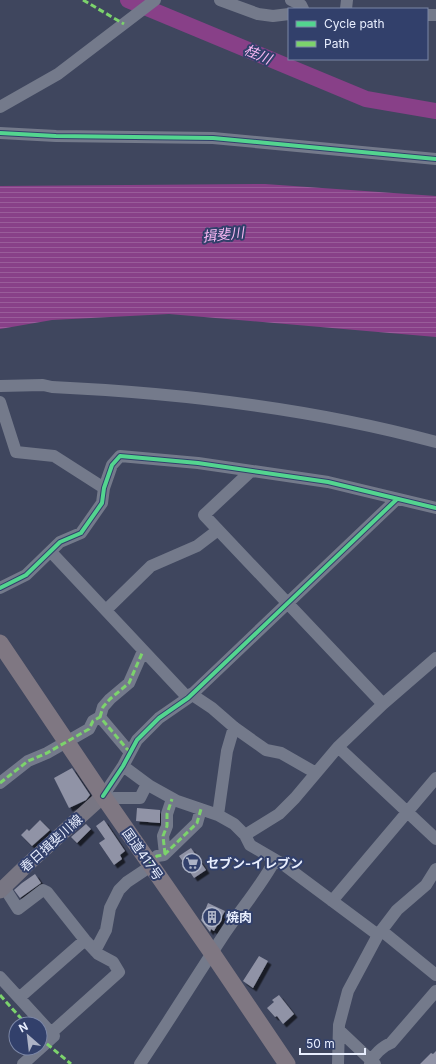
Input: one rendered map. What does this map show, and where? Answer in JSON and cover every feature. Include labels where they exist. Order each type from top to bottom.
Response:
[{"type":"highway","name":"国道417号","points":[[0,643],[287,1064]]},
{"type":"main road","name":"春日揖斐川線","points":[[2,889],[28,864],[105,799]]},
{"type":"street","points":[[1,105],[58,74],[155,0]]},
{"type":"street","points":[[220,0],[258,14],[273,16],[288,14]]},
{"type":"street","points":[[291,0],[301,5],[302,8]]},
{"type":"street","points":[[0,133],[56,136],[213,138],[436,158]]},
{"type":"street","points":[[0,386],[43,385],[52,387],[149,393],[231,402],[320,415],[436,442]]},
{"type":"street","points":[[0,402],[16,452],[54,456],[104,488]]},
{"type":"street","points":[[0,588],[26,575],[60,542],[81,533],[102,503],[104,488],[112,465],[120,456],[198,463],[328,482],[436,508]]},
{"type":"street","points":[[251,471],[204,515],[383,704]]},
{"type":"street","points":[[105,799],[136,740],[159,718],[190,696],[398,499]]},
{"type":"street","points":[[106,610],[151,566],[197,546],[218,530]]},
{"type":"street","points":[[50,552],[143,651],[190,696],[212,708],[234,727],[266,750],[281,753],[316,773]]},
{"type":"street","points":[[0,783],[28,761],[47,753],[89,729],[93,721],[100,717],[103,707],[129,683],[143,651]]},
{"type":"street","points":[[245,835],[279,814],[338,747],[383,704],[436,658]]},
{"type":"street","points":[[100,717],[127,749],[131,751]]},
{"type":"street","points":[[218,815],[227,751],[234,727]]},
{"type":"street","points":[[338,747],[436,839]]},
{"type":"street","points":[[123,766],[147,784],[172,799],[218,815],[234,824],[245,835],[250,845],[284,865],[436,975]]},
{"type":"street","points":[[332,901],[436,778]]},
{"type":"street","points":[[105,799],[140,798],[147,784]]},
{"type":"street","points":[[165,854],[163,836],[167,826],[167,814],[172,799]]},
{"type":"street","points":[[95,951],[106,930],[110,908],[119,890],[150,864],[157,856],[165,854],[197,823],[201,810]]},
{"type":"street","points":[[140,1064],[212,952],[269,872],[275,860]]},
{"type":"street","points":[[338,1064],[338,1030],[348,991],[380,933],[397,910],[426,885],[436,870]]},
{"type":"street","points":[[2,889],[18,909],[43,890],[47,892],[85,940],[98,954],[113,962],[119,972],[23,1064]]},
{"type":"street","points":[[19,998],[85,940]]},
{"type":"street","points":[[0,977],[53,1035]]},
{"type":"street","points":[[338,1030],[372,1063],[385,1045],[391,1043],[436,991]]},
{"type":"water","name":"揖斐川","points":[[265,184],[436,196],[436,337],[169,314],[52,320],[0,329],[0,186]]},
{"type":"building","points":[[72,768],[90,795],[86,800],[69,808],[54,778]]},
{"type":"building","points":[[137,808],[160,810],[160,823],[136,821]]},
{"type":"building","points":[[40,820],[50,830],[32,846],[21,835],[27,829],[29,831]]},
{"type":"building","points":[[104,820],[125,851],[120,855],[122,859],[114,865],[99,843],[105,839],[96,826]]},
{"type":"building","points":[[86,824],[91,829],[77,843],[71,837]]},
{"type":"building","name":"セブン-イレブン","points":[[191,848],[206,870],[194,878],[179,856]]},
{"type":"building","points":[[35,874],[41,883],[20,898],[14,890]]},
{"type":"building","name":"焼肉","points":[[208,903],[225,911],[214,931],[211,929],[210,932],[201,920]]},
{"type":"building","points":[[259,956],[268,961],[253,988],[243,981]]},
{"type":"building","points":[[279,995],[294,1014],[283,1024],[277,1016],[275,1017],[267,1008],[274,1002],[272,1000]]},
{"type":"building","points":[[436,1051],[436,1064],[420,1064],[431,1053],[433,1054]]},
{"type":"waterway","name":"桂川","points":[[128,0],[366,99],[436,111]]},
{"type":"marked path","points":[[83,0],[124,24]]},
{"type":"marked path","points":[[100,717],[103,707],[129,683],[143,651]]},
{"type":"marked path","points":[[0,783],[28,761],[47,753],[89,729],[93,721],[100,717],[127,749],[131,751]]},
{"type":"marked path","points":[[165,854],[163,836],[167,826],[167,814],[172,799]]},
{"type":"marked path","points":[[149,863],[157,856],[164,855],[197,823],[201,809]]},
{"type":"marked path","points":[[0,995],[19,1016]]},
{"type":"marked path","points":[[48,1045],[71,1064]]},
{"type":"cycle path","points":[[0,133],[56,136],[213,138],[436,159]]},
{"type":"cycle path","points":[[0,588],[26,575],[60,542],[81,533],[102,503],[104,488],[112,465],[120,456],[198,463],[328,482],[436,508]]},
{"type":"cycle path","points":[[103,796],[123,766],[137,740],[159,718],[188,698],[397,499]]},
{"type":"place","name":"セブン-イレブン","points":[[192,863]]},
{"type":"place","name":"焼肉","points":[[212,917]]}]
